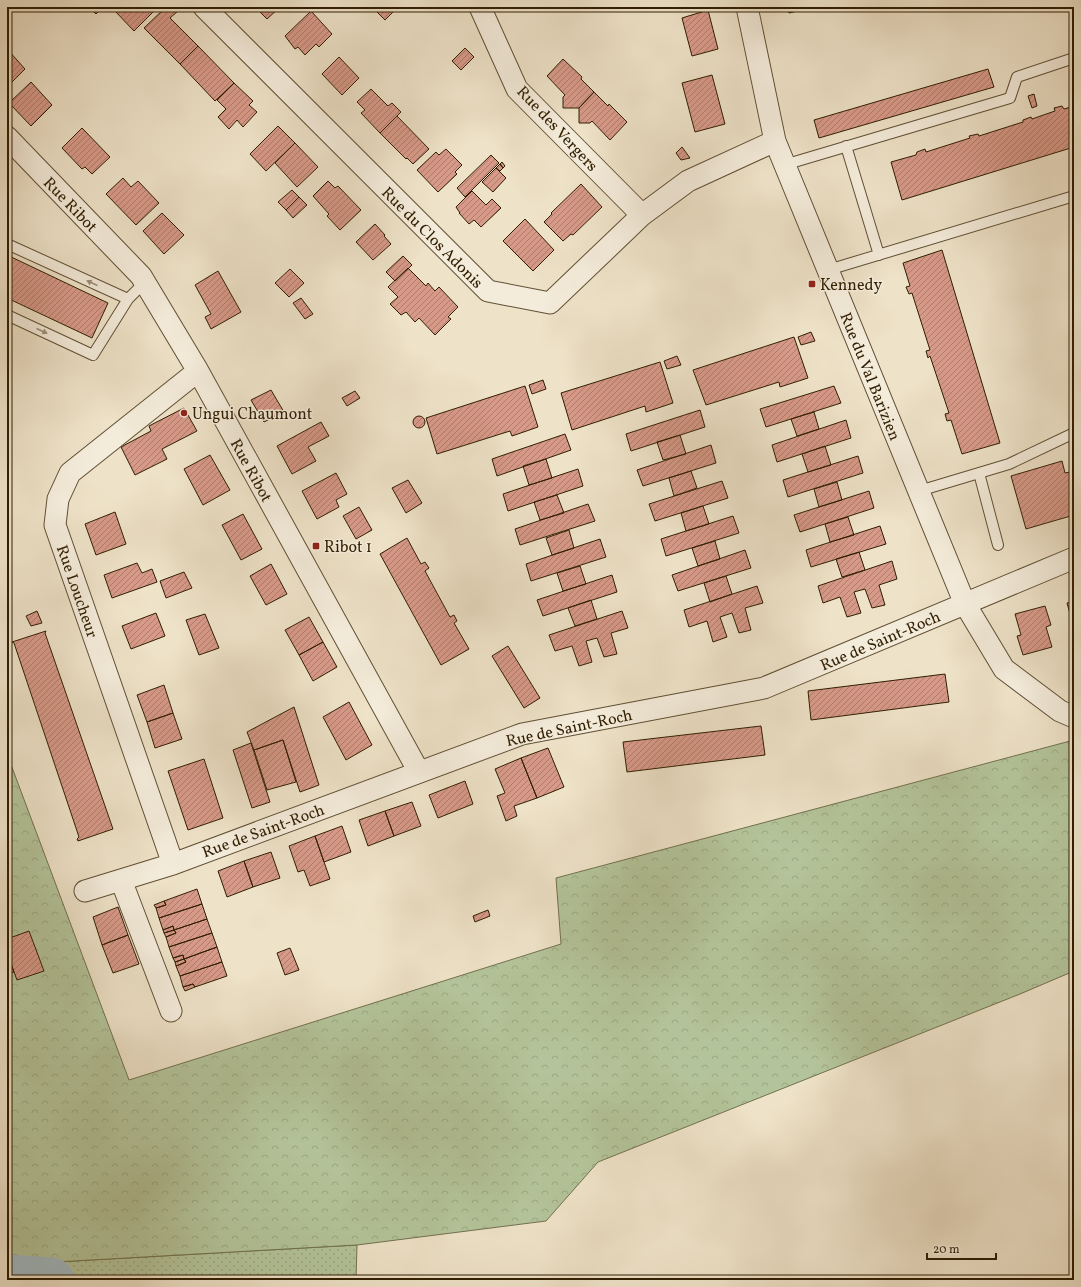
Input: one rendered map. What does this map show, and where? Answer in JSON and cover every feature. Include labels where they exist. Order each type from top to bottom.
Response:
[{"type":"street","name":"Rue du Clos Adonis","points":[[204,7],[488,291],[550,303],[642,215],[688,181],[775,142]]},
{"type":"street","name":"Rue des Vergers","points":[[480,7],[517,89],[642,215]]},
{"type":"street","name":"Rue du Val Barizien","points":[[747,7],[775,142],[965,604],[1004,669],[1060,711],[1074,717]]},
{"type":"street","name":"Rue Ribot","points":[[7,137],[141,276],[145,282],[198,371],[419,772]]},
{"type":"street","name":"Rue Loucheur","points":[[173,864],[55,525],[58,499],[70,473],[198,371]]},
{"type":"street","name":"Rue de Saint-Roch","points":[[84,890],[173,864],[522,734],[764,688],[1074,558]]},
{"type":"street","points":[[121,880],[170,1011]]},
{"type":"lane","points":[[784,165],[1010,98],[1017,77],[1074,58]]},
{"type":"lane","points":[[846,146],[879,255]]},
{"type":"lane","points":[[828,270],[1074,196]]},
{"type":"lane","points":[[7,244],[128,299]]},
{"type":"lane","points":[[7,315],[94,355],[128,299],[145,282]]},
{"type":"lane","points":[[919,491],[1009,464],[1074,433]]},
{"type":"lane","points":[[979,473],[998,546]]},
{"type":"green space","points":[[1074,740],[1074,971],[1020,994],[598,1162],[546,1221],[357,1245],[56,1262],[7,1255],[7,754],[129,1080],[561,944],[556,878]]},
{"type":"green space","points":[[357,1245],[356,1280],[7,1280],[7,1255],[56,1262]]},
{"type":"building","points":[[92,7],[103,7],[96,14],[91,9]]},
{"type":"building","points":[[115,7],[158,7],[134,31],[114,10]]},
{"type":"building","points":[[166,7],[174,7],[178,11],[170,18],[198,46],[180,64],[144,28]]},
{"type":"building","points":[[255,7],[280,7],[267,19]]},
{"type":"building","points":[[378,7],[398,7],[385,20],[375,10]]},
{"type":"building","points":[[583,7],[593,7],[587,12]]},
{"type":"building","points":[[787,7],[814,7],[789,13]]},
{"type":"building","points":[[1070,7],[1074,7],[1074,21]]},
{"type":"building","points":[[708,10],[718,49],[692,56],[682,18]]},
{"type":"building","points":[[311,11],[332,34],[319,47],[316,44],[305,55],[298,47],[295,49],[285,36]]},
{"type":"building","points":[[7,45],[10,48],[8,50],[25,69],[7,87]]},
{"type":"building","points":[[198,46],[234,83],[215,101],[180,64]]},
{"type":"building","points":[[465,48],[474,57],[461,70],[452,61]]},
{"type":"building","points":[[339,57],[359,78],[342,95],[322,74]]},
{"type":"building","points":[[563,59],[582,77],[581,79],[594,92],[579,108],[563,108],[563,97],[565,95],[547,76]]},
{"type":"building","points":[[988,69],[994,87],[819,138],[814,120]]},
{"type":"building","points":[[712,75],[725,124],[695,132],[682,83]]},
{"type":"building","points":[[31,82],[52,105],[31,126],[9,103]]},
{"type":"building","points":[[234,83],[253,101],[249,105],[257,112],[243,127],[237,120],[229,129],[218,117],[226,109],[217,100]]},
{"type":"building","points":[[371,89],[388,106],[392,103],[401,112],[380,133],[361,113],[365,110],[357,102]]},
{"type":"building","points":[[594,92],[608,106],[609,104],[627,122],[610,140],[592,121],[590,123],[579,123],[579,108]]},
{"type":"building","points":[[1034,94],[1037,106],[1032,108],[1028,96]]},
{"type":"building","points":[[1062,106],[1064,109],[1071,107],[1074,118],[1074,147],[902,200],[891,162],[916,155],[917,152],[925,149],[926,152],[970,138],[969,136],[978,134],[979,136],[1023,122],[1023,120],[1031,117],[1032,119],[1055,111],[1054,108]]},
{"type":"building","points":[[397,116],[429,149],[413,164],[380,133]]},
{"type":"building","points":[[278,126],[295,143],[266,171],[250,154]]},
{"type":"building","points":[[82,128],[110,157],[92,174],[85,167],[82,169],[62,148]]},
{"type":"building","points":[[295,143],[318,167],[297,187],[275,163]]},
{"type":"building","points":[[682,147],[690,158],[681,160],[676,153]]},
{"type":"building","points":[[446,149],[462,165],[455,172],[457,174],[438,192],[417,170],[436,152],[439,155]]},
{"type":"building","points":[[491,155],[499,163],[465,197],[457,188]]},
{"type":"building","points":[[502,162],[505,166],[503,168],[500,164]]},
{"type":"building","points":[[500,164],[503,168],[500,171],[496,168]]},
{"type":"building","points":[[496,168],[506,178],[493,192],[482,182]]},
{"type":"building","points":[[123,178],[131,187],[138,181],[159,203],[136,225],[106,194]]},
{"type":"building","points":[[328,181],[335,188],[338,186],[361,210],[340,230],[327,216],[329,214],[313,196]]},
{"type":"building","points":[[581,184],[602,207],[573,235],[571,234],[563,241],[544,222],[552,214],[551,213]]},
{"type":"building","points":[[292,190],[299,197],[286,210],[278,202]]},
{"type":"building","points":[[472,191],[486,205],[492,199],[501,208],[481,227],[474,220],[469,224],[459,213],[456,207]]},
{"type":"building","points":[[299,197],[307,205],[293,218],[286,210]]},
{"type":"building","points":[[162,213],[184,235],[164,254],[143,231]]},
{"type":"building","points":[[525,219],[554,250],[533,271],[503,241]]},
{"type":"building","points":[[375,224],[391,244],[373,260],[356,242]]},
{"type":"building","points":[[942,250],[1000,443],[962,454],[951,420],[947,421],[945,414],[949,413],[930,356],[928,358],[926,351],[930,350],[912,293],[909,294],[906,287],[910,286],[903,263]]},
{"type":"building","points":[[7,255],[108,303],[92,338],[7,298]]},
{"type":"building","points":[[403,256],[412,265],[395,281],[386,272]]},
{"type":"building","points":[[408,268],[426,286],[428,283],[435,291],[439,287],[458,307],[448,317],[451,319],[435,335],[419,318],[415,322],[406,312],[401,315],[390,304],[398,297],[388,287]]},
{"type":"building","points":[[290,269],[304,283],[289,297],[275,283]]},
{"type":"building","points":[[218,271],[241,312],[211,329],[205,317],[211,314],[195,285]]},
{"type":"building","points":[[301,298],[313,314],[305,319],[293,303]]},
{"type":"building","points":[[811,332],[815,341],[801,345],[798,337]]},
{"type":"building","points":[[794,337],[808,378],[780,387],[779,382],[706,405],[693,370]]},
{"type":"building","points":[[677,356],[681,365],[667,369],[664,361]]},
{"type":"building","points":[[660,362],[673,403],[646,412],[645,406],[572,430],[561,393]]},
{"type":"building","points":[[543,380],[546,389],[532,394],[529,385]]},
{"type":"building","points":[[525,386],[538,427],[512,436],[510,431],[437,454],[426,418]]},
{"type":"building","points":[[834,386],[841,403],[766,427],[760,409]]},
{"type":"building","points":[[271,390],[284,412],[264,422],[251,400]]},
{"type":"building","points":[[355,391],[360,398],[347,406],[342,398]]},
{"type":"building","points":[[184,408],[197,431],[162,449],[167,459],[135,475],[121,447],[151,431],[149,426]]},
{"type":"building","points":[[700,410],[705,427],[631,451],[626,434]]},
{"type":"building","points":[[814,412],[819,429],[797,436],[791,419]]},
{"type":"building","points":[[417,416],[421,416],[425,422],[421,428],[417,428],[413,424],[413,420]]},
{"type":"building","points":[[846,420],[851,438],[777,462],[772,445]]},
{"type":"building","points":[[321,422],[329,436],[308,447],[316,461],[292,474],[277,446]]},
{"type":"building","points":[[565,434],[571,450],[497,476],[492,459]]},
{"type":"building","points":[[680,435],[686,454],[663,460],[657,442]]},
{"type":"building","points":[[711,445],[716,463],[643,486],[637,470]]},
{"type":"building","points":[[825,446],[831,465],[808,472],[802,454]]},
{"type":"building","points":[[210,455],[230,490],[203,505],[184,469]]},
{"type":"building","points":[[858,456],[863,473],[788,497],[783,480]]},
{"type":"building","points":[[546,459],[552,478],[529,485],[523,466]]},
{"type":"building","points":[[1062,461],[1065,473],[1070,472],[1074,486],[1074,515],[1026,529],[1011,476]]},
{"type":"building","points":[[578,469],[583,486],[508,511],[503,494]]},
{"type":"building","points":[[691,471],[697,488],[674,496],[669,478]]},
{"type":"building","points":[[336,473],[347,494],[336,500],[339,507],[317,519],[302,491]]},
{"type":"building","points":[[408,480],[422,503],[406,513],[392,488]]},
{"type":"building","points":[[722,481],[728,498],[655,521],[649,504]]},
{"type":"building","points":[[837,482],[842,500],[819,507],[814,489]]},
{"type":"building","points":[[869,491],[874,508],[800,532],[794,515]]},
{"type":"building","points":[[557,495],[564,513],[540,520],[534,502]]},
{"type":"building","points":[[588,504],[595,521],[520,545],[515,529]]},
{"type":"building","points":[[703,506],[709,524],[686,531],[681,513]]},
{"type":"building","points":[[359,507],[372,530],[356,539],[343,516]]},
{"type":"building","points":[[115,512],[126,544],[96,555],[85,524]]},
{"type":"building","points":[[243,514],[262,549],[241,560],[222,525]]},
{"type":"building","points":[[733,516],[739,533],[666,556],[661,539]]},
{"type":"building","points":[[848,517],[854,535],[830,542],[825,524]]},
{"type":"building","points":[[880,526],[886,544],[811,567],[806,550]]},
{"type":"building","points":[[569,530],[574,548],[552,555],[546,538]]},
{"type":"building","points":[[407,538],[421,564],[425,562],[429,568],[425,571],[450,617],[454,615],[457,621],[454,623],[469,649],[441,665],[380,554]]},
{"type":"building","points":[[600,539],[606,557],[531,581],[526,564]]},
{"type":"building","points":[[715,541],[720,559],[698,566],[692,548]]},
{"type":"building","points":[[745,550],[751,568],[678,591],[672,575]]},
{"type":"building","points":[[859,552],[865,570],[842,577],[836,559]]},
{"type":"building","points":[[892,561],[897,579],[879,585],[885,605],[872,608],[865,589],[854,592],[861,613],[847,617],[840,597],[823,603],[818,586]]},
{"type":"building","points":[[137,563],[142,573],[152,569],[157,582],[112,598],[104,575]]},
{"type":"building","points":[[271,564],[287,594],[266,605],[250,576]]},
{"type":"building","points":[[580,566],[586,584],[563,591],[557,573]]},
{"type":"building","points":[[184,572],[192,588],[166,598],[160,581]]},
{"type":"building","points":[[612,575],[617,592],[543,616],[537,600]]},
{"type":"building","points":[[726,576],[732,594],[710,602],[704,583]]},
{"type":"building","points":[[757,586],[763,603],[745,608],[751,630],[739,633],[732,613],[720,617],[727,637],[713,642],[707,621],[689,627],[684,610]]},
{"type":"building","points":[[591,600],[597,619],[575,626],[568,608]]},
{"type":"building","points":[[1074,601],[1074,628],[1067,603]]},
{"type":"building","points":[[1045,606],[1051,625],[1046,627],[1052,647],[1023,655],[1017,636],[1021,635],[1015,614]]},
{"type":"building","points":[[37,611],[42,623],[31,626],[26,616]]},
{"type":"building","points":[[622,611],[628,628],[611,633],[617,654],[604,657],[597,638],[586,641],[592,662],[579,666],[572,646],[555,651],[549,635]]},
{"type":"building","points":[[156,613],[165,636],[131,649],[122,626]]},
{"type":"building","points":[[205,614],[219,648],[199,655],[186,620]]},
{"type":"building","points":[[309,617],[323,642],[299,655],[285,630]]},
{"type":"building","points":[[46,631],[45,633],[113,829],[78,841],[77,839],[79,837],[14,643],[12,642]]},
{"type":"building","points":[[323,642],[337,667],[313,681],[299,655]]},
{"type":"building","points":[[508,646],[540,698],[524,708],[492,656]]},
{"type":"building","points":[[945,674],[949,702],[811,720],[808,691]]},
{"type":"building","points":[[164,685],[173,713],[147,722],[137,695]]},
{"type":"building","points":[[349,702],[372,745],[346,760],[323,717]]},
{"type":"building","points":[[294,707],[319,785],[300,792],[283,740],[254,750],[247,732]]},
{"type":"building","points":[[173,713],[182,739],[155,748],[147,722]]},
{"type":"building","points":[[761,726],[765,755],[627,772],[623,742]]},
{"type":"building","points":[[283,740],[296,782],[267,790],[254,750]]},
{"type":"building","points":[[251,743],[270,802],[252,808],[233,750]]},
{"type":"building","points":[[548,748],[564,787],[537,798],[521,758]]},
{"type":"building","points":[[521,758],[537,798],[514,806],[517,816],[506,821],[497,796],[505,793],[495,769]]},
{"type":"building","points":[[204,759],[223,818],[188,830],[168,771]]},
{"type":"building","points":[[465,781],[473,804],[438,818],[429,795]]},
{"type":"building","points":[[412,802],[421,826],[394,836],[385,811]]},
{"type":"building","points":[[385,811],[394,836],[368,846],[359,820]]},
{"type":"building","points":[[342,826],[351,852],[324,862],[315,836]]},
{"type":"building","points":[[315,836],[330,879],[310,886],[304,870],[298,872],[289,846]]},
{"type":"building","points":[[271,852],[280,878],[253,887],[244,861]]},
{"type":"building","points":[[244,861],[253,887],[227,897],[218,871]]},
{"type":"building","points":[[197,889],[202,904],[159,918],[156,908],[166,905],[164,901]]},
{"type":"building","points":[[164,901],[166,905],[156,908],[154,905]]},
{"type":"building","points":[[202,904],[207,919],[174,930],[173,926],[163,930],[159,918]]},
{"type":"building","points":[[118,907],[128,935],[102,945],[93,917]]},
{"type":"building","points":[[488,910],[490,916],[475,922],[473,916]]},
{"type":"building","points":[[207,919],[212,933],[169,947],[166,937],[176,933],[174,930]]},
{"type":"building","points":[[173,926],[174,930],[164,933],[163,930]]},
{"type":"building","points":[[174,930],[176,933],[166,937],[164,933]]},
{"type":"building","points":[[29,931],[44,971],[17,980],[7,953],[7,939]]},
{"type":"building","points":[[212,933],[217,947],[184,959],[183,955],[173,958],[169,947]]},
{"type":"building","points":[[128,935],[139,964],[113,973],[102,945]]},
{"type":"building","points":[[217,947],[222,962],[180,976],[176,966],[186,962],[184,959]]},
{"type":"building","points":[[290,948],[299,970],[285,975],[277,953]]},
{"type":"building","points":[[7,953],[14,972],[7,974]]},
{"type":"building","points":[[183,955],[184,959],[175,962],[173,958]]},
{"type":"building","points":[[184,959],[186,962],[176,966],[175,962]]},
{"type":"building","points":[[222,962],[227,976],[195,987],[193,984],[183,987],[180,976]]},
{"type":"building","points":[[193,984],[195,987],[185,991],[183,987]]},
{"type":"waterway","points":[[7,1275],[52,1278],[54,1280]]},
{"type":"place","name":"Kennedy","points":[[812,284]]},
{"type":"place","name":"Ungui Chaumont","points":[[184,413]]},
{"type":"place","name":"Ribot 1","points":[[316,546]]}]
